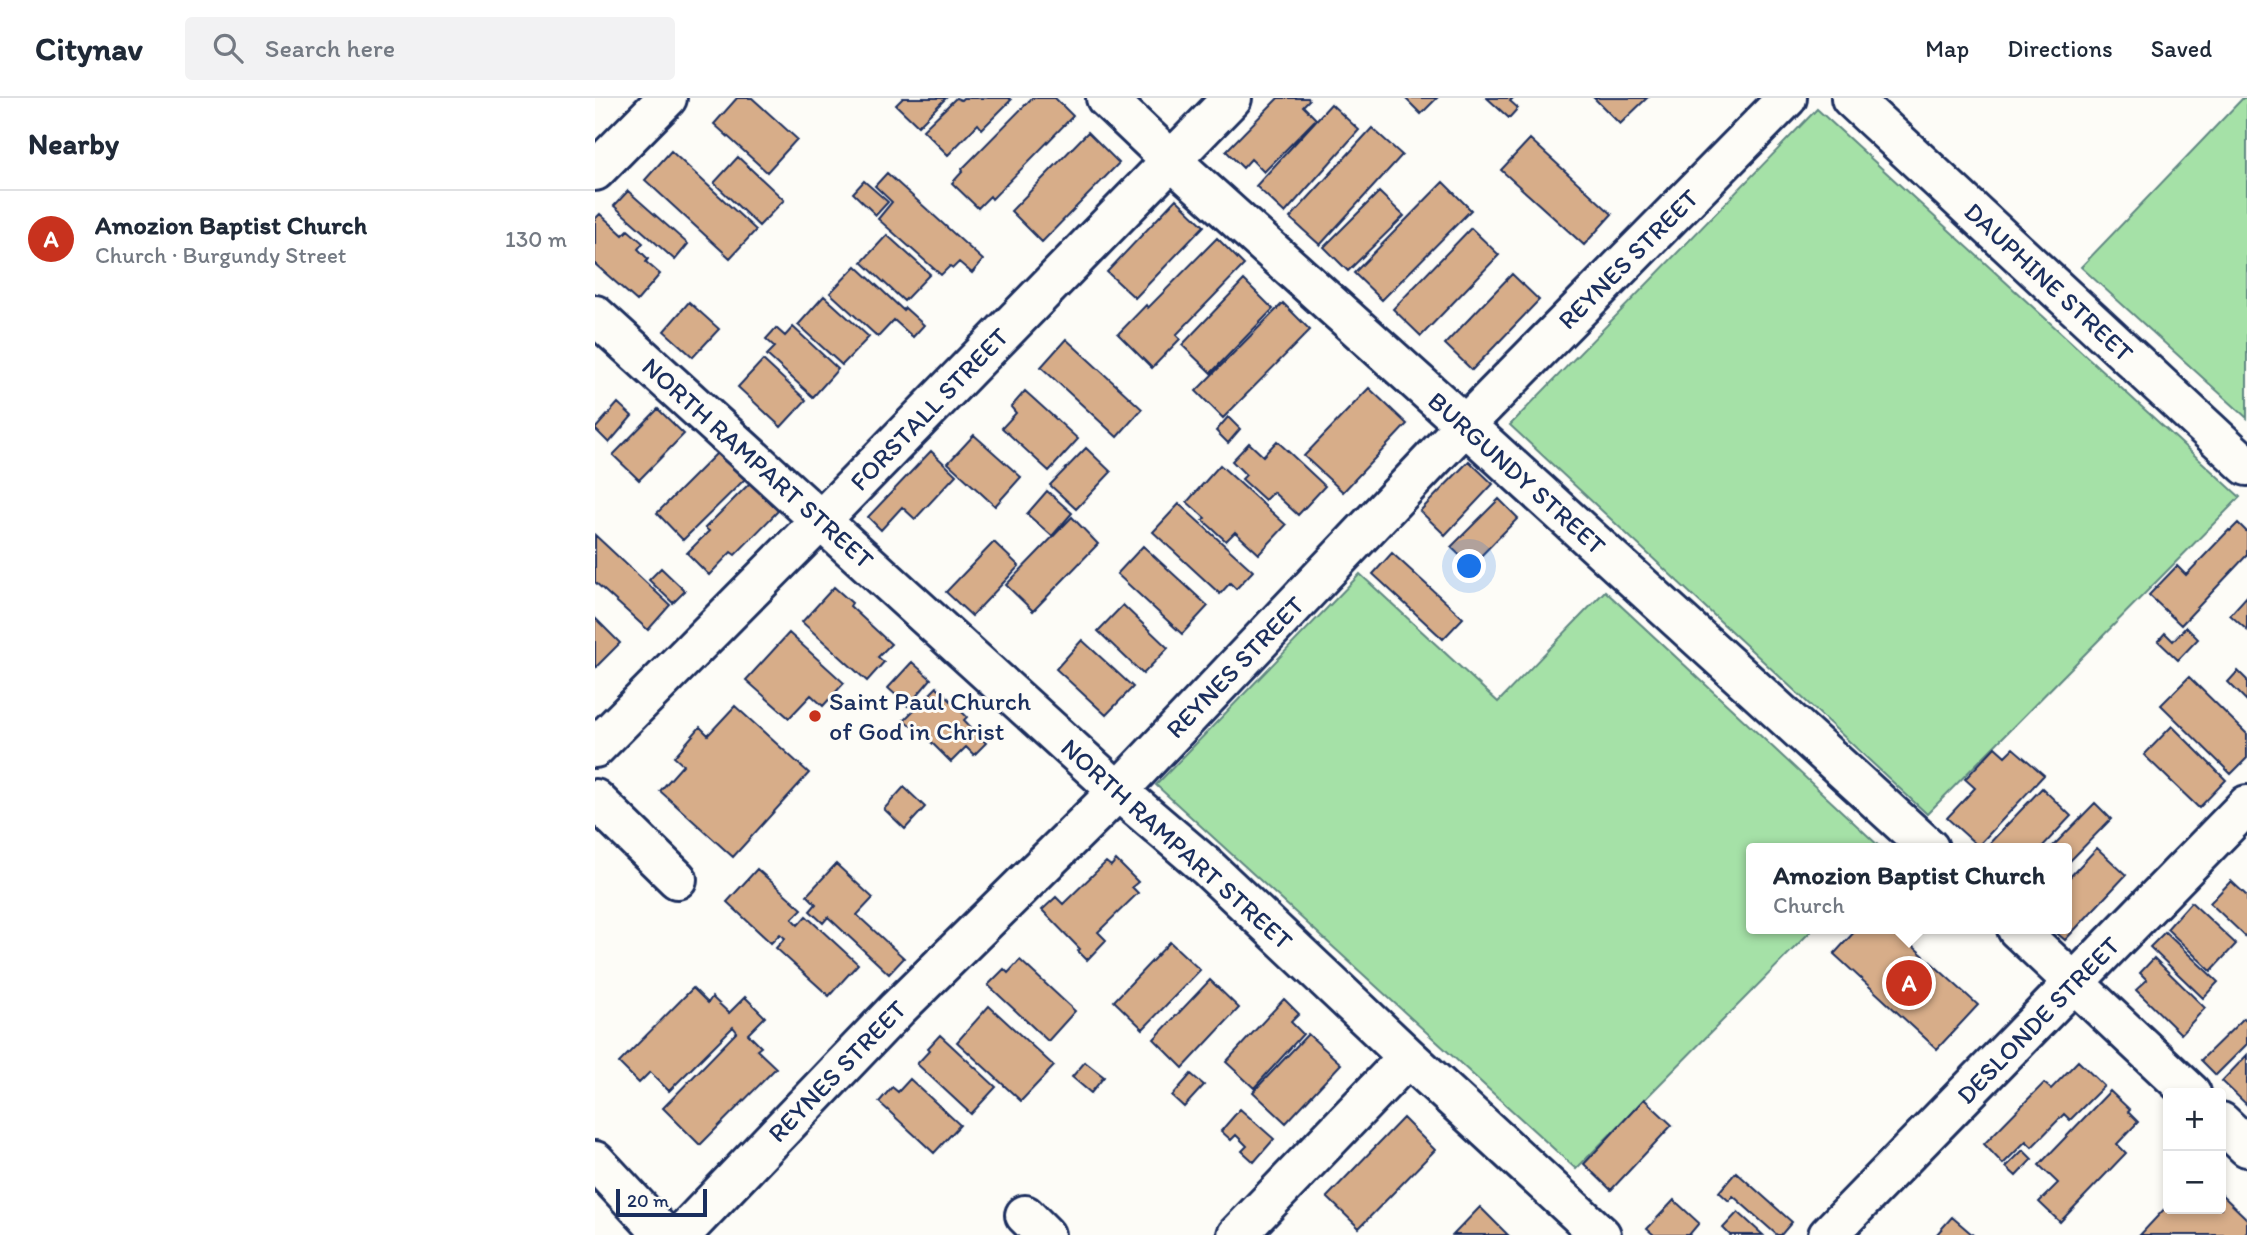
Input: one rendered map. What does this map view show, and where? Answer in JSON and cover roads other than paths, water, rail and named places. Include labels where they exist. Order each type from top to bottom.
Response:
[{"type":"street","points":[[595,171],[667,98]]},
{"type":"street","name":"BURGUNDY STREET","points":[[1106,98],[1924,843]]},
{"type":"street","name":"FORSTALL STREET","points":[[595,748],[1232,98]]},
{"type":"street","name":"REYNES STREET","points":[[681,1235],[897,1009],[1118,791],[1465,425],[1787,98]]},
{"type":"street","name":"DAUPHINE STREET","points":[[1851,98],[2247,466]]},
{"type":"street","name":"NORTH RAMPART STREET","points":[[595,315],[1118,791],[1207,867],[1601,1235]]},
{"type":"street","points":[[595,799],[677,879]]},
{"type":"street","name":"DESLONDE STREET","points":[[1828,1235],[2247,805]]},
{"type":"street","points":[[2022,934],[2186,1088]]},
{"type":"street","points":[[1237,1235],[1408,1057]]},
{"type":"street","points":[[2226,1127],[2247,1147]]},
{"type":"street","points":[[595,1161],[664,1235]]},
{"type":"place","name":"Saint Paul Church of God in Christ","points":[[815,716]]},
{"type":"place","name":"Amozion Baptist Church","points":[[1909,983]]}]
